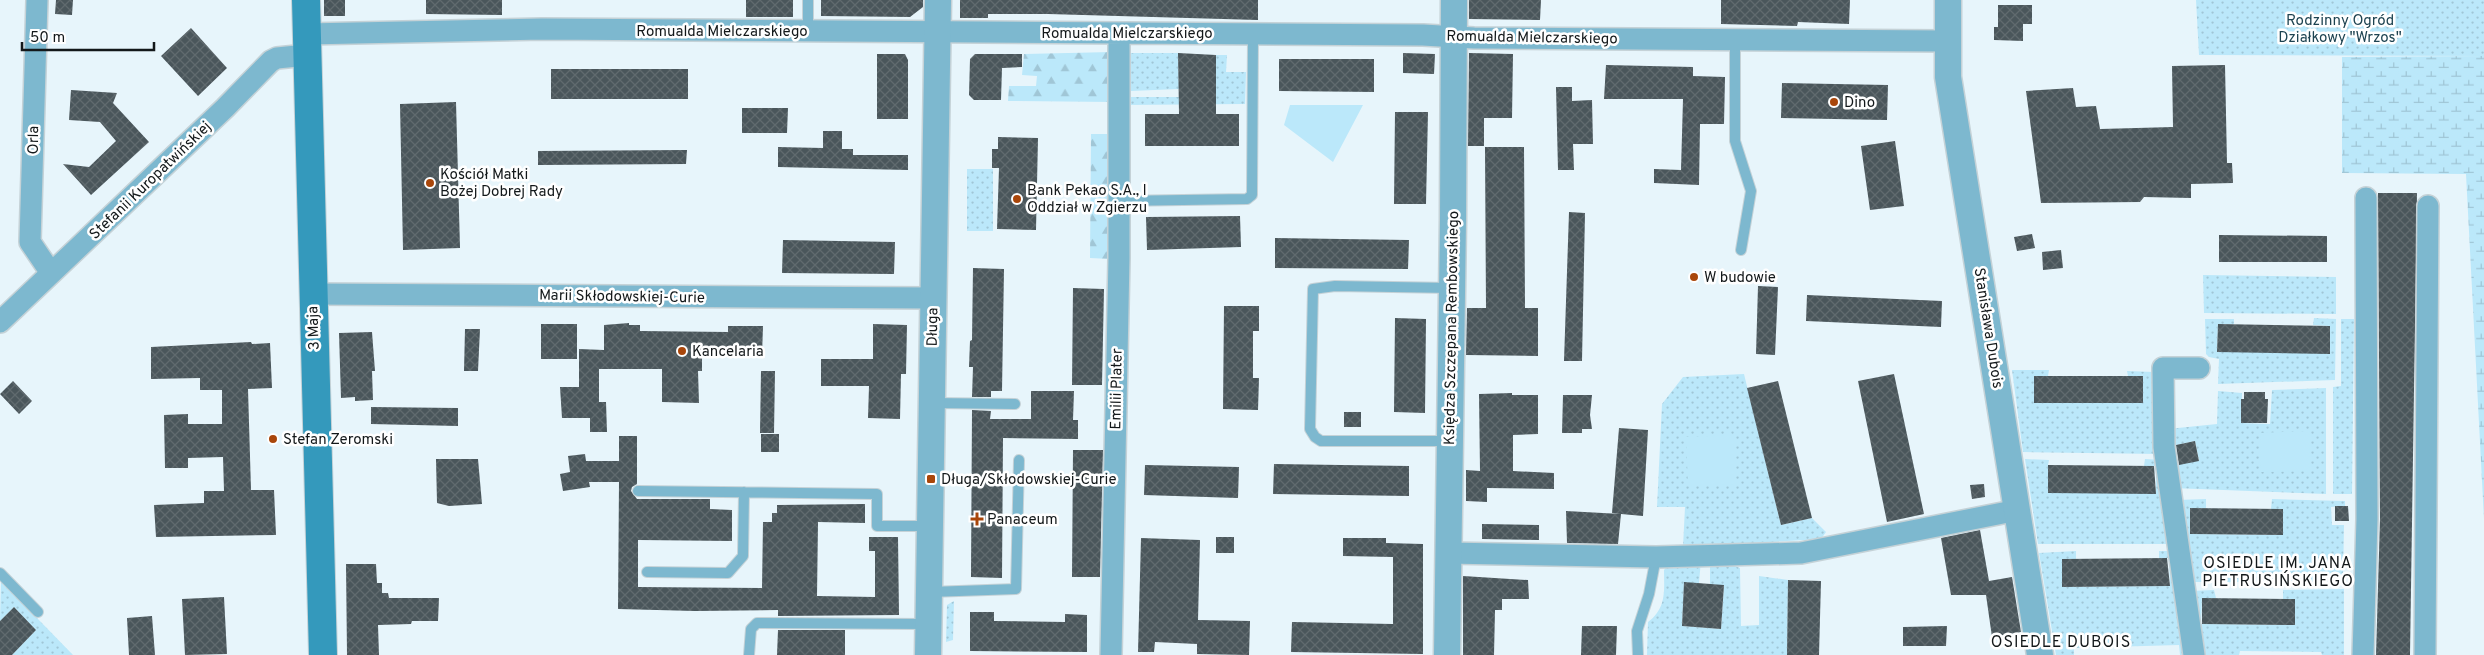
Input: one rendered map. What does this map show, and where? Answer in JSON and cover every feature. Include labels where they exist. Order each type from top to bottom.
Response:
[{"type":"main road","name":"3 Maja","points":[[306,0],[312,294],[323,655]]},
{"type":"street","name":"Orla","points":[[37,0],[30,242],[52,273]]},
{"type":"street","name":"Długa","points":[[928,655],[938,0]]},
{"type":"street","name":"Księdza Szczepana Rembowskiego","points":[[1447,655],[1454,0]]},
{"type":"street","name":"Stanisława Dubois","points":[[1948,0],[1946,41],[1948,77],[2040,655]]},
{"type":"street","name":"Romualda Mielczarskiego","points":[[307,45],[542,29],[1946,41]]},
{"type":"street","name":"Emilii Plater","points":[[1111,655],[1119,201],[1119,33]]},
{"type":"street","name":"Stefanii Kuropatwińskiej","points":[[0,322],[226,108],[270,61],[307,45]]},
{"type":"street","points":[[2363,655],[2368,519],[2366,198]]},
{"type":"street","points":[[2425,655],[2428,206]]},
{"type":"street","name":"Marii Skłodowskiej-Curie","points":[[312,294],[932,298]]},
{"type":"street","points":[[2194,655],[2164,448],[2163,368],[2199,368]]},
{"type":"street","points":[[1448,553],[1656,557],[1801,553],[2018,510]]},
{"type":"lane","points":[[808,0],[808,32]]},
{"type":"lane","points":[[1119,201],[1247,199],[1252,196],[1253,34]]},
{"type":"lane","points":[[1735,40],[1736,142],[1751,191],[1741,250]]},
{"type":"lane","points":[[1449,441],[1321,441],[1314,437],[1310,429],[1313,289],[1335,286],[1451,288]]},
{"type":"lane","points":[[932,403],[1015,404]]},
{"type":"lane","points":[[929,592],[1016,589],[1019,460]]},
{"type":"lane","points":[[638,491],[877,494],[877,526],[930,526]]},
{"type":"lane","points":[[647,572],[728,573],[743,556],[744,492]]},
{"type":"lane","points":[[1638,655],[1638,631],[1649,594],[1656,557]]},
{"type":"lane","points":[[0,573],[38,612]]},
{"type":"lane","points":[[749,655],[751,629],[757,623],[929,624]]},
{"type":"green space","name":"Rodzinny Ogród Działkowy \"Wrzos\"","points":[[2196,0],[2484,0],[2484,56],[2199,55]]},
{"type":"green space","points":[[1112,52],[1112,102],[1008,101],[1009,86],[1036,86],[1037,76],[1022,75],[1024,54]]},
{"type":"green space","points":[[1125,53],[1178,53],[1179,89],[1131,91],[1131,97],[1216,97],[1216,55],[1227,55],[1226,72],[1246,72],[1245,104],[1125,105]]},
{"type":"green space","points":[[2484,56],[2484,519],[2466,174],[2342,173],[2342,57]]},
{"type":"green space","points":[[1290,105],[1363,105],[1333,162],[1284,125]]},
{"type":"green space","points":[[1091,134],[1111,134],[1110,259],[1090,258]]},
{"type":"green space","points":[[967,169],[993,169],[993,231],[967,231]]},
{"type":"green space","points":[[2203,275],[2336,277],[2336,314],[2204,313]]},
{"type":"green space","points":[[2314,318],[2336,319],[2335,380],[2218,384],[2219,359],[2209,357],[2206,354],[2205,319],[2234,319],[2234,324],[2218,324],[2217,351],[2330,353],[2330,326],[2313,325]]},
{"type":"green space","points":[[2341,319],[2354,319],[2352,494],[2333,494],[2333,387],[2341,386]]},
{"type":"green space","points":[[2012,370],[2049,370],[2048,376],[2034,376],[2035,403],[2143,403],[2143,376],[2128,376],[2127,371],[2154,372],[2160,454],[2023,452]]},
{"type":"green space","points":[[1744,374],[1781,525],[1812,518],[1826,532],[1821,539],[1683,547],[1685,507],[1657,507],[1662,404],[1683,377]]},
{"type":"green space","points":[[2326,388],[2326,494],[2172,488],[2176,465],[2199,460],[2195,441],[2172,446],[2168,429],[2217,424],[2218,391],[2242,393],[2241,423],[2270,424],[2272,390]]},
{"type":"green space","points":[[2309,431],[2310,471],[2261,472],[2260,433]]},
{"type":"green space","points":[[1734,435],[1736,484],[1688,486],[1686,437]]},
{"type":"green space","points":[[2025,459],[2049,460],[2048,465],[2156,493],[2156,466],[2144,466],[2145,459],[2161,460],[2173,544],[2038,544]]},
{"type":"green space","points":[[2206,499],[2206,508],[2190,508],[2190,534],[2282,535],[2283,509],[2271,509],[2272,499],[2345,501],[2345,506],[2331,507],[2332,525],[2344,525],[2343,582],[2188,582],[2177,500]]},
{"type":"green space","points":[[2076,551],[2076,559],[2062,559],[2062,587],[2170,586],[2169,558],[2159,558],[2159,551],[2175,551],[2189,655],[2180,655],[2179,645],[2074,648],[2074,655],[2056,655],[2039,553]]},
{"type":"green space","points":[[1701,560],[1699,583],[1684,583],[1682,626],[1721,629],[1724,586],[1710,585],[1710,561],[1721,561],[1740,568],[1741,626],[1759,625],[1759,576],[1788,580],[1787,655],[1647,655],[1648,622],[1659,611],[1661,605],[1664,592],[1664,570],[1672,561]]},
{"type":"green space","points":[[1,581],[73,655],[12,655],[36,630],[14,607],[0,621]]},
{"type":"green space","points":[[2344,589],[2344,655],[2322,655],[2321,652],[2240,651],[2239,655],[2199,655],[2190,591],[2214,590],[2216,598],[2202,598],[2201,624],[2295,625],[2295,599],[2283,599],[2283,590]]},
{"type":"green space","points":[[954,601],[953,640],[946,642],[947,605]]},
{"type":"building","points":[[56,0],[73,0],[72,15],[55,14]]},
{"type":"building","points":[[324,0],[345,0],[345,16],[324,16]]},
{"type":"building","points":[[426,0],[502,0],[502,15],[426,14]]},
{"type":"building","points":[[746,0],[793,0],[793,17],[746,17]]},
{"type":"building","points":[[821,0],[923,0],[923,7],[910,17],[821,16]]},
{"type":"building","points":[[960,0],[1258,0],[1258,20],[1048,14],[988,14],[988,18],[960,18]]},
{"type":"building","points":[[1469,0],[1541,0],[1540,20],[1469,19]]},
{"type":"building","points":[[1721,0],[1850,0],[1849,24],[1798,22],[1797,26],[1721,24]]},
{"type":"building","points":[[1998,5],[2032,5],[2032,24],[2023,24],[2023,41],[1994,40],[1994,27],[1998,27]]},
{"type":"building","points":[[191,28],[227,68],[198,96],[161,56]]},
{"type":"building","points":[[1178,53],[1216,55],[1216,114],[1239,114],[1239,146],[1145,146],[1145,114],[1179,114]]},
{"type":"building","points":[[1403,53],[1435,54],[1434,74],[1403,73]]},
{"type":"building","points":[[1469,53],[1513,54],[1512,118],[1484,118],[1484,146],[1468,146]]},
{"type":"building","points":[[877,54],[905,54],[908,60],[908,119],[877,119]]},
{"type":"building","points":[[975,54],[1022,54],[1022,67],[1002,68],[1001,100],[974,100],[969,95],[970,59]]},
{"type":"building","points":[[1279,59],[1374,59],[1374,92],[1279,91]]},
{"type":"building","points":[[1606,65],[1693,67],[1693,76],[1725,77],[1724,124],[1700,124],[1699,185],[1654,183],[1654,169],[1681,170],[1683,99],[1604,99]]},
{"type":"building","points":[[2225,65],[2227,163],[2232,163],[2233,183],[2191,184],[2191,198],[2144,197],[2140,202],[2041,203],[2026,91],[2073,88],[2076,107],[2096,106],[2100,129],[2173,127],[2172,66]]},
{"type":"building","points":[[551,69],[688,69],[688,99],[551,99]]},
{"type":"building","name":"Dino","points":[[1782,83],[1888,85],[1887,120],[1781,118]]},
{"type":"building","points":[[1556,87],[1572,87],[1572,101],[1592,100],[1593,144],[1573,144],[1574,170],[1558,170]]},
{"type":"building","points":[[71,90],[117,93],[113,103],[149,142],[91,195],[63,164],[89,167],[116,141],[100,122],[69,120]]},
{"type":"building","name":"Kościół Matki Bożej Dobrej Rady","points":[[456,102],[460,248],[403,250],[400,104]]},
{"type":"building","points":[[742,108],[788,108],[787,133],[742,133]]},
{"type":"building","points":[[1395,112],[1428,112],[1426,204],[1394,204]]},
{"type":"building","points":[[823,131],[842,131],[842,149],[853,149],[853,155],[908,155],[908,170],[778,167],[778,147],[823,148]]},
{"type":"building","name":"Bank Pekao S.A., I Oddział w Zgierzu","points":[[998,137],[1038,138],[1036,230],[997,229],[999,168],[992,168],[992,149],[998,149]]},
{"type":"building","points":[[1895,141],[1904,206],[1870,210],[1861,146]]},
{"type":"building","points":[[1485,147],[1524,147],[1525,308],[1538,308],[1538,356],[1466,355],[1467,308],[1486,308]]},
{"type":"building","points":[[687,150],[686,164],[538,165],[538,151]]},
{"type":"building","points":[[2378,193],[2417,193],[2410,655],[2376,655],[2380,519]]},
{"type":"building","points":[[1569,212],[1585,213],[1582,361],[1564,361]]},
{"type":"building","points":[[1240,216],[1241,247],[1147,250],[1146,217]]},
{"type":"building","points":[[2032,234],[2035,248],[2017,251],[2014,237]]},
{"type":"building","points":[[2219,235],[2327,236],[2327,262],[2219,262]]},
{"type":"building","points":[[1275,238],[1409,240],[1408,269],[1275,268]]},
{"type":"building","points":[[783,240],[895,242],[894,274],[782,273]]},
{"type":"building","points":[[2061,250],[2063,268],[2043,270],[2042,252]]},
{"type":"building","points":[[973,268],[1004,269],[1002,391],[991,391],[991,397],[972,397],[973,367],[969,367],[970,341],[972,340]]},
{"type":"building","points":[[1758,286],[1778,287],[1775,355],[1756,354]]},
{"type":"building","points":[[1073,288],[1104,289],[1102,385],[1072,385]]},
{"type":"building","points":[[1807,295],[1942,301],[1941,327],[1806,321]]},
{"type":"building","points":[[1224,306],[1259,306],[1259,331],[1253,331],[1253,378],[1259,378],[1258,410],[1223,409]]},
{"type":"building","points":[[1395,318],[1426,319],[1425,413],[1394,412]]},
{"type":"building","points":[[629,323],[629,325],[640,325],[640,331],[728,332],[728,326],[763,326],[762,356],[702,356],[702,371],[698,371],[699,403],[662,402],[662,369],[599,369],[599,402],[606,402],[607,432],[590,432],[590,418],[562,418],[560,387],[579,387],[579,349],[604,350],[604,325]]},
{"type":"building","points":[[541,324],[577,324],[577,359],[541,359]]},
{"type":"building","points":[[873,324],[907,325],[906,374],[901,374],[900,419],[868,418],[869,386],[821,386],[821,359],[873,359]]},
{"type":"building","points":[[2218,324],[2330,326],[2330,354],[2217,352]]},
{"type":"building","points":[[465,329],[480,329],[478,371],[464,371]]},
{"type":"building","points":[[372,332],[375,371],[372,371],[373,400],[355,401],[355,397],[341,398],[339,333]]},
{"type":"building","points":[[251,342],[252,344],[270,343],[272,388],[248,389],[251,490],[274,490],[276,535],[156,537],[154,505],[204,503],[204,491],[224,491],[223,457],[188,458],[188,468],[165,468],[164,415],[188,414],[188,424],[222,424],[222,390],[200,390],[200,378],[151,379],[151,347]]},
{"type":"building","points":[[761,371],[775,371],[774,433],[760,433]]},
{"type":"building","points":[[1894,374],[1924,514],[1887,522],[1858,381]]},
{"type":"building","points":[[2034,376],[2143,376],[2143,403],[2034,403]]},
{"type":"building","points":[[13,381],[32,401],[19,414],[0,394]]},
{"type":"building","points":[[1778,381],[1812,518],[1781,525],[1747,388]]},
{"type":"building","points":[[1031,391],[1074,391],[1073,420],[1078,420],[1078,439],[1003,438],[1002,578],[971,577],[972,410],[991,411],[990,419],[1031,419]]},
{"type":"building","points":[[2244,392],[2265,392],[2265,399],[2268,399],[2267,423],[2241,423],[2241,399],[2244,399]]},
{"type":"building","points":[[1512,393],[1512,395],[1538,395],[1538,434],[1513,435],[1513,471],[1554,473],[1554,489],[1487,488],[1487,502],[1466,501],[1466,470],[1480,471],[1479,394]]},
{"type":"building","points":[[1563,395],[1592,395],[1590,415],[1592,429],[1582,429],[1582,433],[1562,433]]},
{"type":"building","points":[[371,407],[458,408],[458,426],[371,424]]},
{"type":"building","points":[[1344,412],[1361,412],[1361,427],[1344,427]]},
{"type":"building","points":[[1619,428],[1648,430],[1643,516],[1612,513]]},
{"type":"building","points":[[761,434],[779,434],[779,452],[761,452]]},
{"type":"building","points":[[619,436],[637,436],[637,484],[632,487],[631,491],[637,499],[710,499],[710,509],[732,510],[732,541],[638,540],[638,587],[762,588],[763,522],[772,522],[772,513],[777,513],[777,505],[865,504],[865,523],[818,522],[817,596],[875,597],[875,551],[869,551],[869,537],[898,537],[899,615],[778,616],[778,610],[695,611],[618,609],[619,482],[589,482],[590,487],[563,491],[560,474],[570,472],[568,456],[585,454],[586,461],[619,461]]},
{"type":"building","points":[[2195,441],[2199,461],[2179,465],[2176,445]]},
{"type":"building","points":[[1073,450],[1103,450],[1100,577],[1072,577]]},
{"type":"building","points":[[436,459],[478,459],[482,504],[449,506],[437,503]]},
{"type":"building","points":[[1274,464],[1409,466],[1409,496],[1273,494]]},
{"type":"building","points":[[1145,465],[1239,467],[1238,498],[1144,495]]},
{"type":"building","points":[[2048,465],[2154,466],[2156,494],[2048,493]]},
{"type":"building","points":[[1984,484],[1985,497],[1972,499],[1970,485]]},
{"type":"building","points":[[2335,506],[2348,506],[2349,521],[2335,521]]},
{"type":"building","points":[[2190,508],[2283,509],[2283,535],[2190,534]]},
{"type":"building","points":[[1566,511],[1621,514],[1618,544],[1567,543]]},
{"type":"building","points":[[1482,524],[1539,525],[1539,540],[1482,539]]},
{"type":"building","points":[[1980,530],[1989,581],[2012,577],[2021,632],[1992,637],[1986,595],[1951,595],[1941,538]]},
{"type":"building","points":[[1216,537],[1234,537],[1234,553],[1216,553]]},
{"type":"building","points":[[1141,538],[1200,540],[1198,620],[1250,621],[1249,655],[1197,654],[1197,644],[1155,642],[1154,652],[1138,652]]},
{"type":"building","points":[[1343,538],[1386,538],[1386,543],[1423,544],[1423,654],[1291,652],[1292,622],[1393,624],[1393,557],[1343,556]]},
{"type":"building","points":[[2167,558],[2170,586],[2062,587],[2062,559]]},
{"type":"building","points":[[346,564],[376,564],[377,583],[382,583],[382,593],[388,593],[389,598],[439,598],[438,621],[412,621],[411,624],[378,625],[379,655],[347,655]]},
{"type":"building","points":[[1463,576],[1528,580],[1529,599],[1502,599],[1502,610],[1495,610],[1494,655],[1463,655]]},
{"type":"building","points":[[1788,580],[1821,581],[1819,655],[1787,655]]},
{"type":"building","points":[[1684,582],[1724,585],[1721,629],[1682,626]]},
{"type":"building","points":[[224,597],[227,654],[185,655],[182,599]]},
{"type":"building","points":[[2202,598],[2295,599],[2295,625],[2202,624]]},
{"type":"building","points":[[14,607],[36,630],[12,655],[0,655],[0,621]]},
{"type":"building","points":[[970,612],[994,612],[994,621],[1065,622],[1065,614],[1087,615],[1087,652],[970,651]]},
{"type":"building","points":[[152,616],[155,655],[129,655],[127,618]]},
{"type":"building","points":[[1582,626],[1617,626],[1616,655],[1581,655]]},
{"type":"building","points":[[1947,626],[1946,646],[1903,646],[1903,627]]},
{"type":"building","points":[[778,630],[845,630],[845,655],[777,655]]},
{"type":"place","name":"Dino","points":[[1834,102]]},
{"type":"place","name":"Kościół Matki Bożej Dobrej Rady","points":[[430,183]]},
{"type":"place","name":"Bank Pekao S.A., I Oddział w Zgierzu","points":[[1017,199]]},
{"type":"place","name":"W budowie","points":[[1694,277]]},
{"type":"place","name":"Kancelaria","points":[[682,351]]},
{"type":"place","name":"Stefan Zeromski","points":[[273,439]]},
{"type":"place","name":"Długa/Skłodowskiej-Curie","points":[[931,479]]},
{"type":"place","name":"Panaceum","points":[[977,519]]},
{"type":"district","name":"OSIEDLE IM. JANA PIETRUSIŃSKIEGO","points":[[2278,571]]},
{"type":"district","name":"OSIEDLE DUBOIS","points":[[2061,641]]}]
